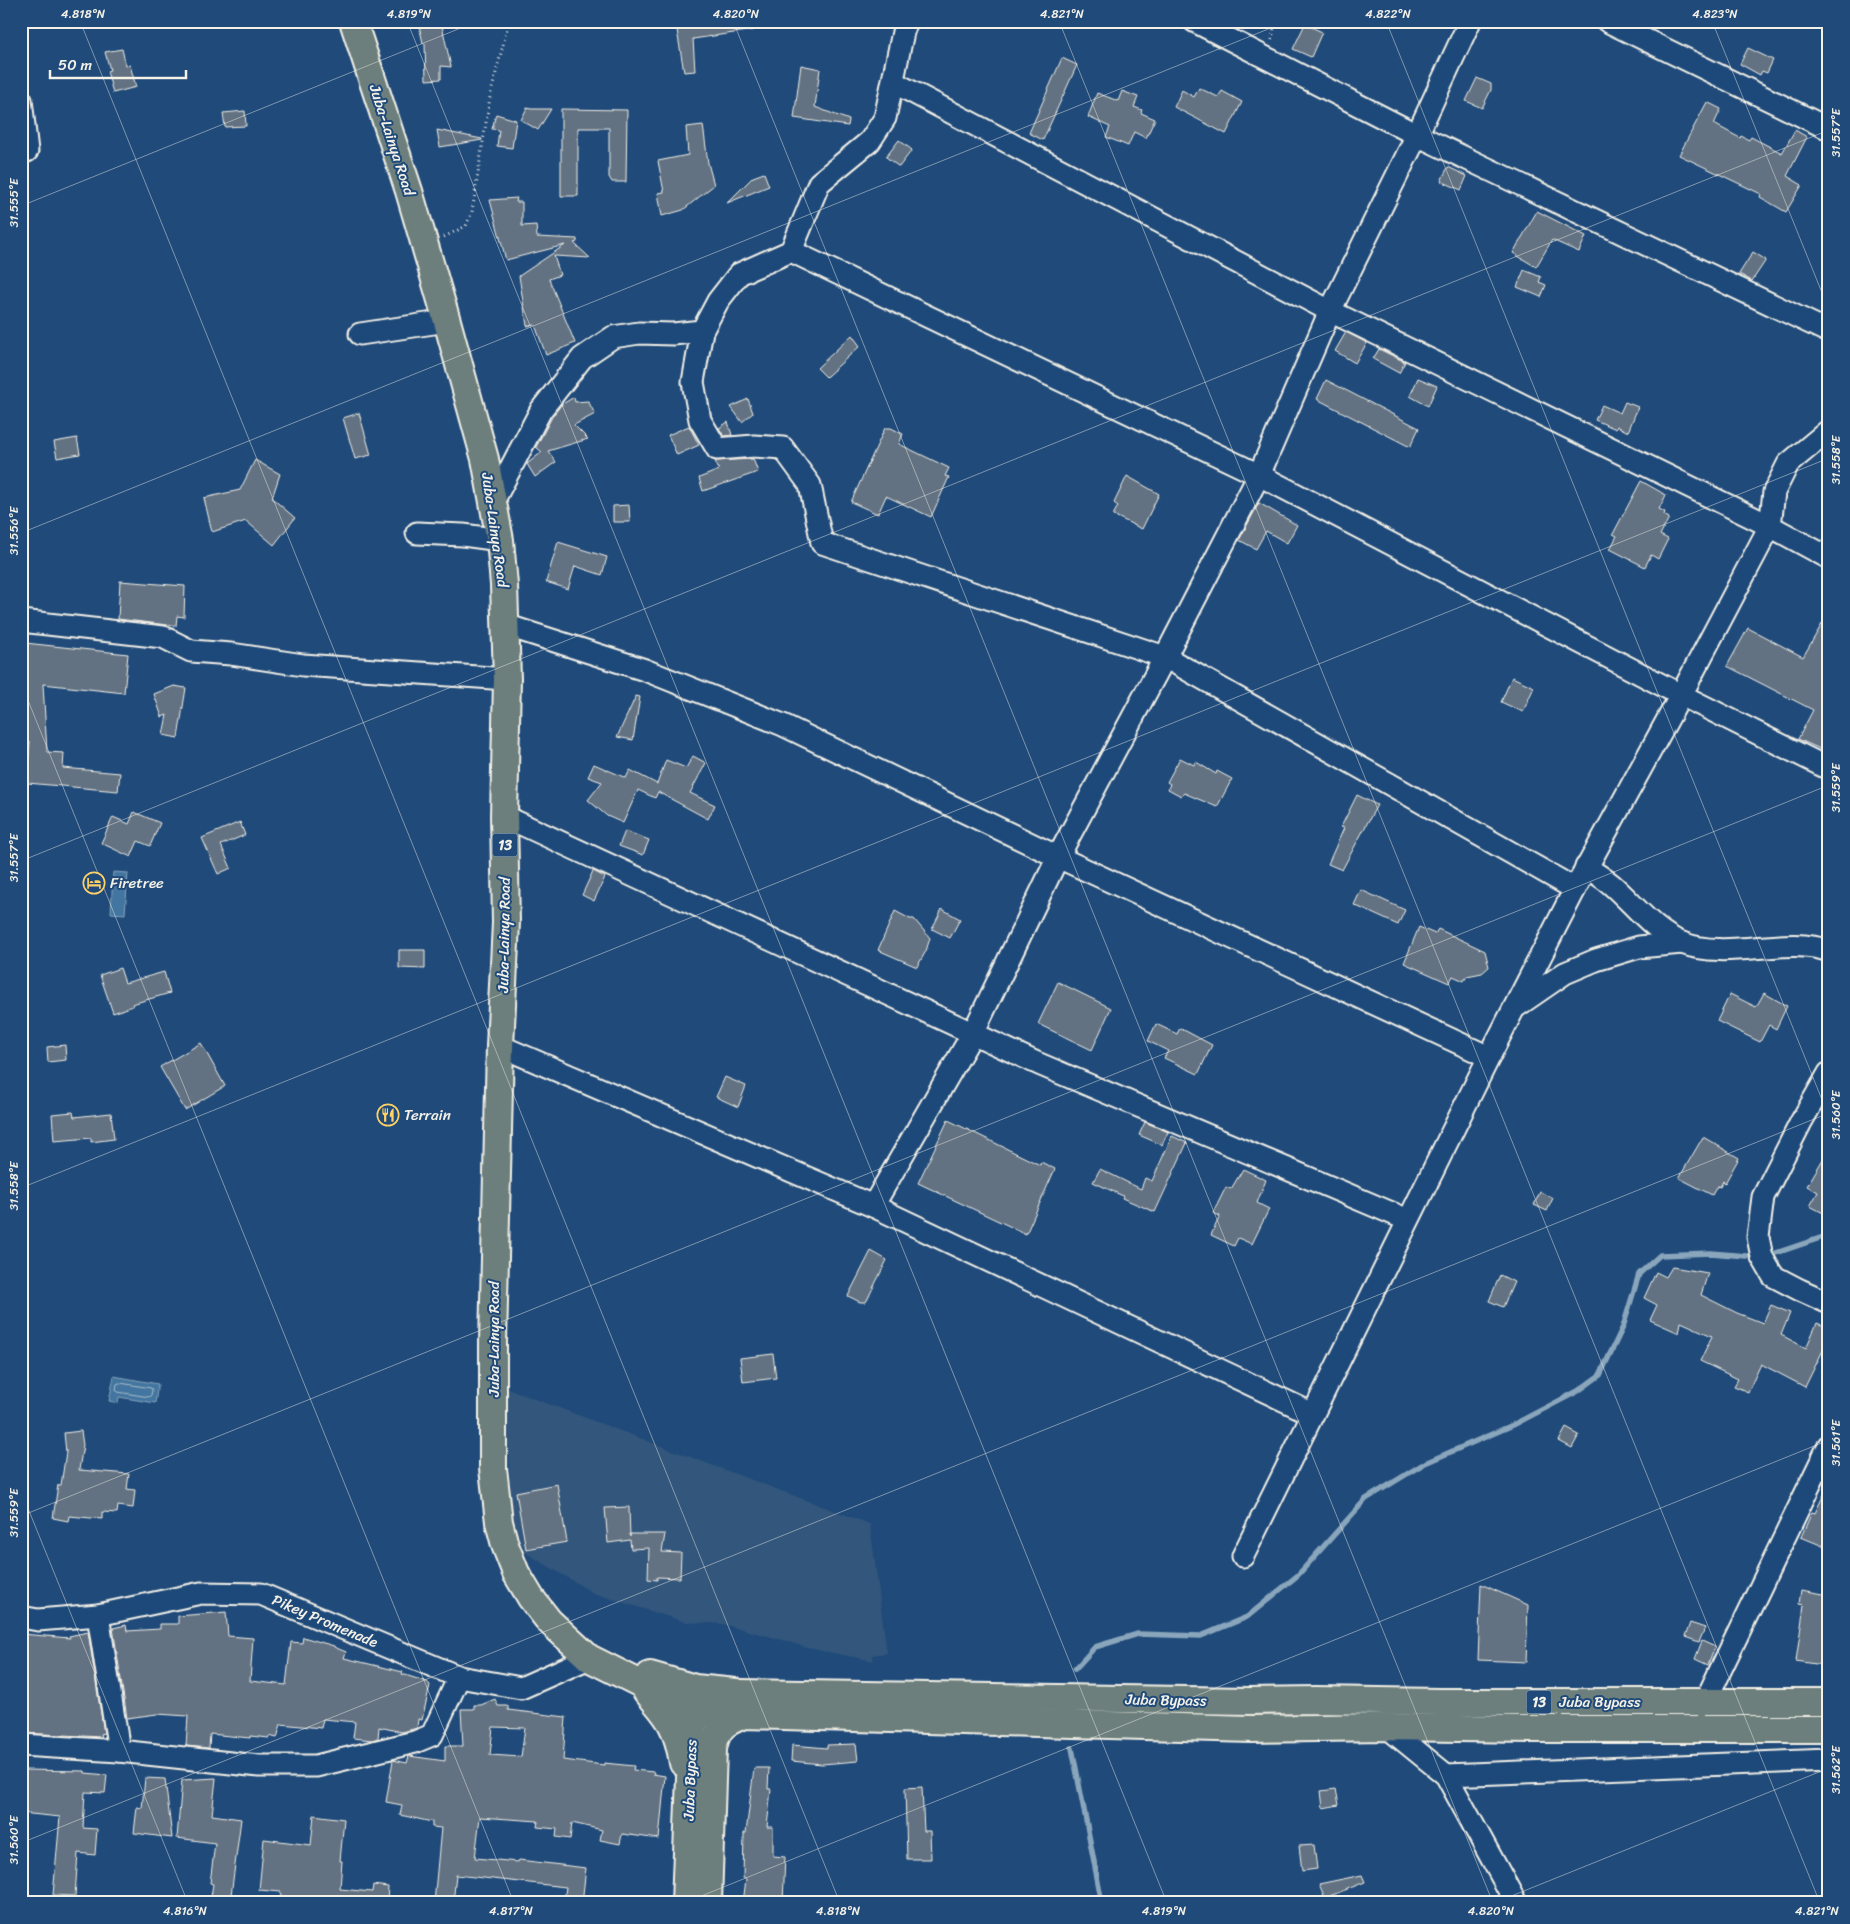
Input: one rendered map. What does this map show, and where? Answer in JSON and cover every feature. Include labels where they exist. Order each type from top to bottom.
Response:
[{"type":"main road","name":"Juba-Lainya Road","points":[[353,21],[409,190],[448,321],[485,459],[500,540],[506,625],[507,679],[504,816],[506,923],[500,1046],[493,1362],[493,1468],[499,1522],[505,1545],[516,1573],[531,1598],[550,1621],[589,1658],[699,1713],[742,1704]]},
{"type":"main road","name":"Juba-Lainya Road","points":[[589,1658],[695,1688],[742,1704]]},
{"type":"main road","points":[[639,1683],[667,1714],[677,1734],[689,1800]]},
{"type":"main road","name":"Juba Bypass","points":[[708,1903],[713,1749],[716,1734],[742,1704],[1316,1700],[1440,1702],[1829,1702]]},
{"type":"main road","name":"Juba Bypass","points":[[742,1704],[1252,1729],[1387,1727],[1829,1729]]},
{"type":"main road","name":"Juba Bypass","points":[[685,1903],[692,1727],[699,1713]]},
{"type":"street","points":[[907,21],[885,118],[870,141],[819,183],[791,251],[739,274],[718,301],[702,331],[693,382],[700,420],[717,449],[754,446],[783,448],[810,485],[822,543],[1165,657],[1575,889]]},
{"type":"street","points":[[1194,21],[1417,135],[1829,332]]},
{"type":"street","points":[[873,1206],[972,1033],[1058,857],[1165,657],[1259,475],[1330,311],[1417,135],[1470,21]]},
{"type":"street","points":[[1607,21],[1829,129]]},
{"type":"street","points":[[893,82],[1330,311],[1770,526],[1829,558]]},
{"type":"street","points":[[21,100],[27,151]]},
{"type":"street","points":[[791,251],[1259,475],[1681,695],[1829,769]]},
{"type":"street","points":[[360,334],[448,321]]},
{"type":"street","points":[[494,500],[541,410],[582,358],[613,337],[640,333],[674,334],[702,331]]},
{"type":"street","points":[[1243,1556],[1408,1220],[1575,889],[1681,695],[1770,526],[1774,492],[1788,464],[1829,430]]},
{"type":"street","points":[[417,533],[462,535],[500,540]]},
{"type":"street","points":[[21,621],[163,637],[191,651],[231,654],[303,665],[507,679]]},
{"type":"street","points":[[506,625],[645,670],[783,725],[1058,857],[1490,1057]]},
{"type":"street","points":[[504,816],[1048,1068],[1408,1220]]},
{"type":"street","points":[[1586,868],[1610,883],[1655,926],[1682,943]]},
{"type":"street","points":[[1515,1007],[1565,973],[1596,960],[1640,947],[1682,943],[1718,950],[1809,946],[1829,951]]},
{"type":"street","points":[[500,1046],[873,1206],[1313,1414]]},
{"type":"street","points":[[1829,1073],[1801,1122],[1763,1197],[1758,1237],[1762,1257],[1774,1276],[1829,1303]]},
{"type":"street","points":[[1705,1702],[1829,1445]]},
{"type":"street","name":"Pikey Promenade","points":[[21,1617],[38,1620],[98,1615],[201,1593],[261,1594],[459,1677],[521,1688],[589,1658]]},
{"type":"street","points":[[98,1615],[119,1751]]},
{"type":"street","points":[[21,1745],[119,1751],[260,1766],[316,1766],[415,1742],[432,1735],[459,1677]]},
{"type":"street","points":[[1387,1727],[1446,1775],[1516,1903]]},
{"type":"street","points":[[1446,1775],[1829,1760]]},
{"type":"path","points":[[424,243],[453,234],[466,226],[472,212],[490,97],[509,21]]},
{"type":"shaded area","points":[[506,1388],[870,1524],[887,1653],[872,1655],[874,1661],[807,1648],[722,1624],[685,1622],[593,1593],[521,1550],[514,1527],[511,1499]]},
{"type":"water","points":[[113,872],[128,873],[125,914],[111,913]]},
{"type":"water","points":[[114,1376],[158,1384],[155,1403],[119,1397],[118,1403],[109,1401]]},
{"type":"building","points":[[418,21],[441,21],[451,67],[441,66],[441,79],[426,80],[425,44],[423,43]]},
{"type":"building","points":[[696,21],[753,21],[754,30],[693,39],[695,71],[684,72],[676,24]]},
{"type":"building","points":[[1305,24],[1322,32],[1311,57],[1293,49]]},
{"type":"building","points":[[1748,48],[1773,60],[1767,73],[1762,71],[1760,75],[1740,64]]},
{"type":"building","points":[[122,49],[126,66],[130,65],[136,87],[113,93],[107,71],[110,70],[105,52]]},
{"type":"building","points":[[1062,58],[1077,65],[1043,140],[1029,133]]},
{"type":"building","points":[[801,65],[820,69],[815,107],[849,120],[848,126],[794,118]]},
{"type":"building","points":[[1477,78],[1491,84],[1491,90],[1482,108],[1466,101]]},
{"type":"building","points":[[1199,88],[1218,97],[1222,91],[1242,102],[1226,134],[1174,107],[1182,90],[1194,97]]},
{"type":"building","points":[[1122,91],[1138,97],[1134,107],[1142,110],[1141,113],[1155,119],[1146,138],[1134,132],[1128,146],[1106,137],[1110,127],[1088,117],[1097,93],[1118,101]]},
{"type":"building","points":[[1707,102],[1721,109],[1714,124],[1740,138],[1741,136],[1749,140],[1751,137],[1782,153],[1795,130],[1807,137],[1787,176],[1802,185],[1786,212],[1760,197],[1761,194],[1679,155]]},
{"type":"building","points":[[527,108],[551,109],[538,130],[521,120]]},
{"type":"building","points":[[561,109],[627,110],[626,182],[612,182],[609,177],[609,128],[578,128],[578,196],[561,196]]},
{"type":"building","points":[[245,111],[246,126],[225,127],[223,113]]},
{"type":"building","points":[[496,114],[516,120],[512,148],[497,146],[499,130],[492,129]]},
{"type":"building","points":[[703,125],[708,163],[714,185],[683,210],[662,216],[658,193],[664,192],[658,161],[688,155],[686,127]]},
{"type":"building","points":[[437,130],[482,139],[482,140],[440,147]]},
{"type":"building","points":[[899,140],[912,150],[899,167],[886,157]]},
{"type":"building","points":[[1448,167],[1467,176],[1461,190],[1441,181]]},
{"type":"building","points":[[764,173],[769,186],[727,203],[753,177]]},
{"type":"building","points":[[517,198],[516,202],[522,202],[522,226],[536,225],[537,237],[577,239],[577,242],[574,243],[590,258],[554,256],[560,275],[549,279],[575,343],[546,355],[535,325],[527,326],[519,276],[565,245],[506,260],[490,200]]},
{"type":"building","points":[[1537,211],[1586,236],[1579,252],[1552,240],[1536,267],[1513,253]]},
{"type":"building","points":[[1753,252],[1766,260],[1752,281],[1739,274]]},
{"type":"building","points":[[1524,270],[1541,277],[1539,282],[1546,285],[1541,297],[1517,287]]},
{"type":"building","points":[[1346,332],[1367,343],[1355,363],[1335,351]]},
{"type":"building","points":[[852,335],[860,346],[826,377],[817,368]]},
{"type":"building","points":[[1379,349],[1405,362],[1399,373],[1373,359]]},
{"type":"building","points":[[1418,378],[1437,386],[1428,406],[1410,396]]},
{"type":"building","points":[[1326,380],[1419,428],[1410,447],[1317,399]]},
{"type":"building","points":[[574,397],[575,402],[588,401],[595,414],[574,425],[588,439],[548,451],[556,462],[535,477],[527,464],[542,452],[536,447],[552,417],[561,405]]},
{"type":"building","points":[[748,399],[753,413],[742,422],[731,407]]},
{"type":"building","points":[[1625,402],[1638,407],[1628,432],[1617,426],[1616,429],[1595,420],[1602,405],[1620,413]]},
{"type":"building","points":[[359,413],[371,455],[355,459],[343,418]]},
{"type":"building","points":[[728,422],[732,435],[724,436],[719,428]]},
{"type":"building","points":[[689,426],[699,445],[677,455],[668,435]]},
{"type":"building","points":[[885,428],[891,428],[903,434],[899,444],[949,468],[945,476],[949,477],[931,517],[886,496],[878,514],[851,502]]},
{"type":"building","points":[[77,438],[80,454],[57,458],[54,442]]},
{"type":"building","points":[[753,459],[758,472],[703,491],[699,478],[719,470],[715,461]]},
{"type":"building","points":[[255,460],[280,474],[272,498],[295,518],[274,545],[246,521],[212,532],[204,498],[240,490]]},
{"type":"building","points":[[1127,476],[1159,494],[1142,529],[1113,515],[1118,506],[1114,503]]},
{"type":"building","points":[[1641,481],[1666,495],[1659,509],[1665,512],[1664,515],[1669,518],[1660,535],[1668,539],[1658,559],[1651,555],[1645,567],[1610,549],[1617,536],[1613,534]]},
{"type":"building","points":[[1259,503],[1297,525],[1287,543],[1266,531],[1256,549],[1239,540]]},
{"type":"building","points":[[629,505],[630,522],[613,522],[613,506]]},
{"type":"building","points":[[558,542],[607,557],[602,575],[575,566],[568,589],[546,582]]},
{"type":"building","points":[[120,581],[185,586],[184,617],[177,616],[176,626],[118,619]]},
{"type":"building","points":[[1829,612],[1829,753],[1798,739],[1813,710],[1727,666],[1748,628],[1803,657]]},
{"type":"building","points":[[25,643],[128,654],[124,693],[43,684],[47,752],[64,753],[63,768],[120,773],[118,791],[27,783],[30,742],[26,742],[23,682],[21,682]]},
{"type":"building","points":[[1512,677],[1534,687],[1523,712],[1501,702]]},
{"type":"building","points":[[174,686],[186,688],[178,738],[163,735],[167,715],[162,717],[154,694]]},
{"type":"building","points":[[636,696],[640,697],[633,740],[617,737]]},
{"type":"building","points":[[693,756],[706,763],[690,793],[715,805],[708,819],[658,792],[655,798],[638,790],[623,823],[607,816],[588,800],[602,782],[588,777],[594,764],[626,778],[630,770],[657,784],[666,760],[686,768]]},
{"type":"building","points":[[1180,758],[1194,765],[1196,762],[1216,774],[1217,771],[1232,779],[1217,807],[1184,793],[1181,796],[1168,789],[1170,784],[1167,782]]},
{"type":"building","points":[[1357,795],[1377,805],[1342,870],[1328,864],[1344,828],[1341,827]]},
{"type":"building","points":[[134,812],[160,823],[150,846],[138,841],[131,857],[101,843],[113,817],[129,824]]},
{"type":"building","points":[[240,822],[245,835],[221,845],[231,868],[218,874],[202,838]]},
{"type":"building","points":[[625,831],[649,840],[643,855],[619,846]]},
{"type":"building","points":[[593,871],[605,877],[594,901],[582,895]]},
{"type":"building","points":[[1361,890],[1405,910],[1398,925],[1354,905]]},
{"type":"building","points":[[942,909],[960,919],[950,938],[932,929]]},
{"type":"building","points":[[895,911],[910,919],[914,919],[930,938],[926,951],[917,967],[878,950]]},
{"type":"building","points":[[1419,927],[1435,934],[1438,929],[1485,951],[1489,967],[1482,973],[1467,976],[1464,981],[1453,976],[1449,983],[1404,963]]},
{"type":"building","points":[[399,950],[425,950],[425,969],[399,968]]},
{"type":"building","points":[[120,968],[125,983],[164,972],[170,993],[132,1004],[133,1006],[113,1013],[100,975]]},
{"type":"building","points":[[1058,982],[1111,1008],[1092,1050],[1038,1024]]},
{"type":"building","points":[[1764,993],[1787,1006],[1776,1029],[1769,1025],[1760,1042],[1717,1021],[1730,994],[1756,1007]]},
{"type":"building","points":[[1156,1024],[1177,1034],[1180,1028],[1212,1045],[1198,1074],[1164,1058],[1168,1051],[1148,1041]]},
{"type":"building","points":[[201,1043],[225,1086],[185,1110],[160,1067]]},
{"type":"building","points":[[65,1045],[66,1060],[48,1062],[47,1047]]},
{"type":"building","points":[[725,1077],[746,1086],[738,1107],[716,1097]]},
{"type":"building","points":[[73,1112],[74,1117],[111,1113],[114,1139],[91,1142],[91,1138],[54,1141],[52,1114]]},
{"type":"building","points":[[948,1120],[1040,1165],[1041,1162],[1055,1169],[1026,1234],[918,1183]]},
{"type":"building","points":[[1145,1122],[1168,1132],[1162,1145],[1139,1135]]},
{"type":"building","points":[[1172,1136],[1187,1143],[1155,1212],[1122,1198],[1123,1196],[1093,1182],[1100,1169],[1141,1189],[1145,1178],[1152,1181]]},
{"type":"building","points":[[1703,1137],[1739,1158],[1725,1183],[1723,1181],[1720,1187],[1717,1186],[1712,1195],[1679,1178]]},
{"type":"building","points":[[1829,1149],[1829,1216],[1810,1206],[1818,1192],[1807,1186]]},
{"type":"building","points":[[1243,1169],[1266,1180],[1257,1203],[1269,1209],[1252,1244],[1238,1238],[1234,1246],[1211,1235],[1220,1216],[1213,1213],[1226,1187],[1231,1189]]},
{"type":"building","points":[[1540,1192],[1553,1198],[1547,1211],[1534,1205]]},
{"type":"building","points":[[871,1251],[887,1260],[866,1302],[860,1302],[848,1296]]},
{"type":"building","points":[[1672,1267],[1708,1273],[1701,1295],[1737,1313],[1763,1323],[1771,1305],[1790,1313],[1781,1335],[1806,1348],[1817,1323],[1829,1328],[1829,1338],[1805,1387],[1761,1364],[1748,1392],[1734,1386],[1738,1379],[1700,1361],[1712,1336],[1681,1322],[1679,1333],[1650,1320],[1657,1305],[1644,1298],[1656,1272],[1666,1277]]},
{"type":"building","points":[[1500,1275],[1514,1282],[1503,1307],[1489,1301]]},
{"type":"building","points":[[773,1354],[776,1378],[743,1382],[740,1358]]},
{"type":"building","points":[[1566,1428],[1579,1435],[1572,1448],[1559,1441]]},
{"type":"building","points":[[81,1431],[83,1445],[79,1470],[129,1474],[127,1489],[135,1490],[133,1508],[118,1506],[117,1513],[102,1512],[102,1519],[69,1516],[68,1521],[53,1518],[66,1452],[64,1433]]},
{"type":"building","points":[[557,1484],[567,1542],[526,1549],[516,1492]]},
{"type":"building","points":[[1829,1484],[1829,1533],[1823,1546],[1801,1537],[1812,1512],[1815,1513]]},
{"type":"building","points":[[629,1507],[630,1537],[630,1534],[665,1534],[662,1552],[681,1553],[680,1578],[657,1577],[657,1580],[648,1579],[649,1548],[631,1549],[630,1540],[608,1543],[605,1508]]},
{"type":"building","points":[[1481,1584],[1528,1605],[1526,1662],[1478,1660]]},
{"type":"building","points":[[1801,1590],[1829,1595],[1829,1666],[1796,1661],[1804,1605],[1799,1604]]},
{"type":"building","points":[[226,1612],[228,1636],[253,1638],[250,1681],[286,1685],[291,1642],[302,1643],[303,1637],[334,1646],[346,1652],[344,1658],[403,1672],[402,1674],[427,1682],[430,1685],[422,1720],[418,1719],[417,1728],[402,1732],[379,1727],[378,1738],[372,1740],[353,1738],[355,1722],[323,1719],[321,1728],[281,1724],[277,1738],[250,1736],[250,1738],[210,1734],[209,1748],[186,1746],[188,1716],[157,1714],[127,1718],[113,1628],[126,1625],[127,1631],[160,1629],[160,1624],[178,1624],[178,1616]]},
{"type":"building","points":[[1690,1623],[1705,1628],[1699,1642],[1685,1637]]},
{"type":"building","points":[[88,1632],[104,1733],[101,1734],[102,1737],[23,1733],[24,1709],[21,1709],[21,1685],[23,1685],[24,1654],[21,1654],[21,1634],[70,1638],[69,1636]]},
{"type":"building","points":[[1702,1641],[1715,1647],[1708,1665],[1695,1659]]},
{"type":"building","points":[[495,1699],[498,1706],[508,1706],[508,1710],[566,1717],[563,1760],[604,1765],[604,1763],[634,1766],[633,1770],[654,1772],[653,1774],[665,1776],[659,1839],[622,1834],[620,1844],[600,1840],[602,1830],[572,1823],[570,1839],[556,1837],[557,1829],[537,1827],[538,1821],[480,1817],[475,1858],[518,1862],[519,1860],[586,1868],[582,1903],[564,1901],[566,1887],[456,1875],[453,1903],[434,1903],[441,1828],[432,1827],[432,1822],[400,1815],[402,1805],[386,1802],[393,1760],[407,1763],[409,1756],[445,1761],[445,1746],[463,1746],[461,1709],[474,1709],[474,1705],[481,1705]],"holes":[[[493,1727],[525,1728],[521,1757],[490,1755]]]},
{"type":"building","points":[[856,1744],[858,1761],[822,1764],[791,1761],[792,1745],[827,1748],[827,1745]]},
{"type":"building","points":[[754,1768],[769,1768],[768,1789],[771,1789],[767,1827],[773,1827],[773,1856],[785,1857],[783,1903],[743,1903],[746,1879],[743,1878],[744,1833],[746,1833]]},
{"type":"building","points":[[24,1770],[85,1771],[85,1773],[107,1775],[105,1793],[85,1792],[83,1828],[97,1829],[95,1855],[78,1853],[75,1896],[53,1895],[60,1817],[21,1813]]},
{"type":"building","points":[[145,1778],[165,1779],[172,1838],[134,1833],[137,1807],[142,1808]]},
{"type":"building","points":[[216,1778],[212,1815],[241,1819],[230,1903],[210,1903],[213,1884],[210,1883],[215,1843],[177,1838],[182,1780]]},
{"type":"building","points":[[922,1787],[924,1831],[930,1831],[931,1859],[907,1859],[905,1788]]},
{"type":"building","points":[[1336,1789],[1339,1805],[1323,1808],[1321,1791]]},
{"type":"building","points":[[314,1815],[344,1819],[340,1861],[342,1861],[340,1889],[372,1892],[373,1885],[388,1887],[387,1901],[373,1899],[373,1903],[280,1903],[281,1892],[259,1890],[264,1839],[311,1845]]},
{"type":"building","points":[[1314,1845],[1317,1869],[1302,1871],[1299,1846]]},
{"type":"building","points":[[1362,1875],[1365,1882],[1325,1898],[1319,1884]]},
{"type":"waterway","points":[[1767,1256],[1829,1235]]},
{"type":"waterway","points":[[1075,1669],[1095,1647],[1138,1634],[1201,1636],[1247,1617],[1298,1575],[1366,1499],[1425,1463],[1513,1425],[1578,1391],[1600,1375],[1623,1327],[1639,1274],[1660,1255],[1711,1253],[1758,1257]]},
{"type":"waterway","points":[[1072,1748],[1102,1903]]},
{"type":"place","name":"Firetree","points":[[94,883]]},
{"type":"place","name":"Terrain","points":[[388,1115]]}]
